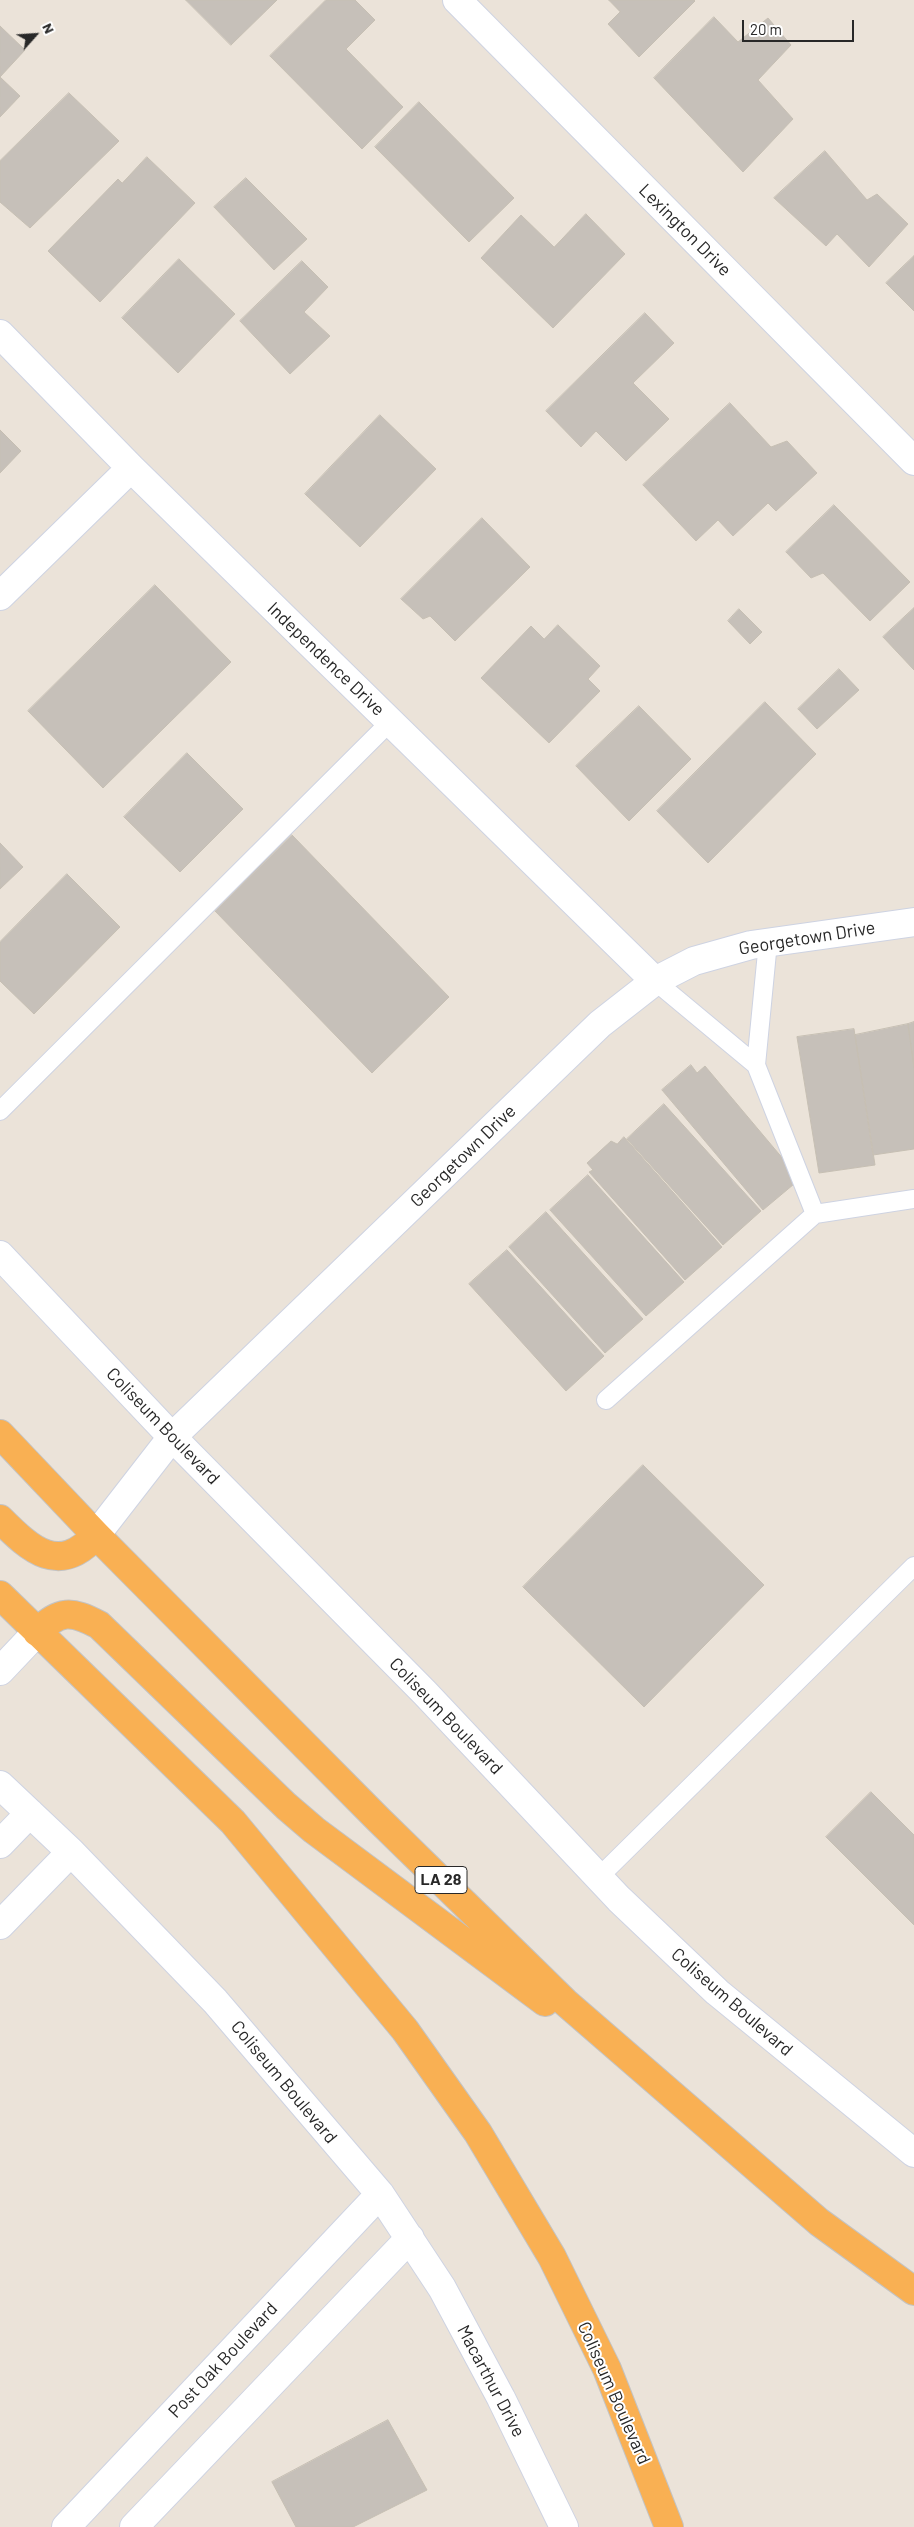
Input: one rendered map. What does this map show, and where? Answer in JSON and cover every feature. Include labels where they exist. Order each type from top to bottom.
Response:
[{"type":"highway","name":"LA 28","points":[[0,1434],[96,1535],[379,1820],[565,2002],[819,2222],[914,2291]]},
{"type":"highway","points":[[0,1519],[34,1549],[52,1556],[69,1556],[84,1548],[96,1535]]},
{"type":"highway","name":"Coliseum Boulevard","points":[[0,1595],[233,1822],[405,2030],[473,2125],[552,2257],[607,2369],[669,2527]]},
{"type":"highway","points":[[37,1632],[50,1619],[64,1614],[81,1615],[100,1624],[286,1806],[314,1830],[682,2104]]},
{"type":"street","name":"Lexington Drive","points":[[456,0],[914,461]]},
{"type":"street","name":"Independence Drive","points":[[0,334],[131,468],[655,982]]},
{"type":"street","points":[[0,596],[131,468]]},
{"type":"street","name":"Georgetown Drive","points":[[96,1535],[172,1436],[600,1024],[655,982],[694,961],[751,945],[914,922]]},
{"type":"street","name":"Coliseum Boulevard","points":[[0,1255],[172,1436],[425,1693],[598,1878],[717,1992],[914,2153]]},
{"type":"street","points":[[0,1671],[37,1632]]},
{"type":"street","name":"Coliseum Boulevard","points":[[0,1785],[71,1852],[215,2001],[380,2194],[410,2238]]},
{"type":"street","points":[[0,1844],[30,1813]]},
{"type":"street","points":[[0,1925],[71,1852]]},
{"type":"street","name":"Post Oak Boulevard","points":[[66,2527],[380,2194]]},
{"type":"street","points":[[134,2527],[410,2238]]},
{"type":"street","name":"Macarthur Drive","points":[[410,2238],[442,2288],[501,2398],[564,2527]]},
{"type":"lane","points":[[0,1111],[390,722]]},
{"type":"lane","points":[[768,942],[756,1065],[815,1214]]},
{"type":"lane","points":[[655,982],[756,1065]]},
{"type":"lane","points":[[606,1400],[815,1214],[914,1199]]},
{"type":"lane","points":[[598,1878],[914,1566]]},
{"type":"building","points":[[186,0],[277,0],[231,45]]},
{"type":"building","points":[[326,0],[355,0],[375,20],[346,49],[403,107],[362,149],[270,56]]},
{"type":"building","points":[[609,0],[695,1],[639,57],[608,24],[620,12]]},
{"type":"building","points":[[714,17],[738,42],[768,18],[791,45],[758,80],[793,119],[743,172],[654,78]]},
{"type":"building","points":[[0,26],[25,50],[0,77]]},
{"type":"building","points":[[0,77],[20,96],[0,117]]},
{"type":"building","points":[[69,93],[119,141],[30,228],[0,202],[0,161]]},
{"type":"building","points":[[419,102],[514,198],[469,242],[375,147]]},
{"type":"building","points":[[825,151],[867,200],[877,194],[908,224],[869,267],[837,234],[826,246],[774,198]]},
{"type":"building","points":[[147,157],[195,203],[100,302],[48,251],[118,179],[122,183]]},
{"type":"building","points":[[246,178],[307,239],[274,270],[214,207]]},
{"type":"building","points":[[586,214],[625,254],[553,328],[481,258],[521,215],[554,247]]},
{"type":"building","points":[[914,256],[914,311],[886,283]]},
{"type":"building","points":[[179,259],[235,314],[178,373],[122,318]]},
{"type":"building","points":[[302,261],[328,287],[304,312],[330,336],[290,374],[240,321]]},
{"type":"building","points":[[645,313],[674,343],[633,383],[669,419],[626,461],[596,431],[581,447],[546,411]]},
{"type":"building","points":[[730,403],[771,447],[787,441],[817,473],[776,511],[768,503],[733,536],[718,520],[696,541],[643,485]]},
{"type":"building","points":[[380,415],[436,469],[360,547],[305,494]]},
{"type":"building","points":[[0,430],[21,451],[0,473]]},
{"type":"building","points":[[834,505],[910,582],[870,621],[823,573],[811,578],[786,552]]},
{"type":"building","points":[[482,518],[530,567],[455,641],[430,616],[423,619],[401,599]]},
{"type":"building","points":[[155,585],[231,662],[103,788],[28,711]]},
{"type":"building","points":[[914,608],[914,670],[883,637]]},
{"type":"building","points":[[739,609],[762,632],[750,644],[728,621]]},
{"type":"building","points":[[558,625],[600,666],[588,679],[600,691],[549,743],[481,678],[531,626],[544,639]]},
{"type":"building","points":[[839,669],[859,690],[817,729],[798,709]]},
{"type":"building","points":[[765,702],[816,754],[708,863],[657,811]]},
{"type":"building","points":[[639,706],[691,759],[629,821],[576,766]]},
{"type":"building","points":[[187,753],[243,809],[180,872],[124,817]]},
{"type":"building","points":[[292,835],[449,997],[372,1073],[215,911]]},
{"type":"building","points":[[0,843],[23,867],[0,889]]},
{"type":"building","points":[[67,874],[120,927],[34,1014],[0,981],[0,942]]},
{"type":"building","points":[[914,1022],[914,1068],[908,1024]]},
{"type":"building","points":[[908,1024],[914,1068],[914,1149],[873,1155],[855,1035]]},
{"type":"building","points":[[854,1029],[875,1165],[819,1173],[797,1037]]},
{"type":"building","points":[[691,1065],[697,1073],[705,1066],[800,1179],[763,1210],[662,1090]]},
{"type":"building","points":[[664,1104],[761,1211],[723,1245],[627,1139]]},
{"type":"building","points":[[624,1137],[722,1247],[685,1280],[589,1172],[593,1170],[587,1163],[611,1141],[617,1144]]},
{"type":"building","points":[[588,1175],[684,1282],[646,1316],[550,1210]]},
{"type":"building","points":[[546,1212],[643,1319],[605,1353],[509,1247]]},
{"type":"building","points":[[507,1250],[604,1356],[566,1391],[469,1284]]},
{"type":"building","points":[[643,1465],[764,1585],[644,1707],[523,1587]]},
{"type":"building","points":[[871,1792],[914,1835],[914,1925],[826,1837]]},
{"type":"building","points":[[388,2420],[427,2490],[353,2527],[296,2527],[272,2482]]}]
